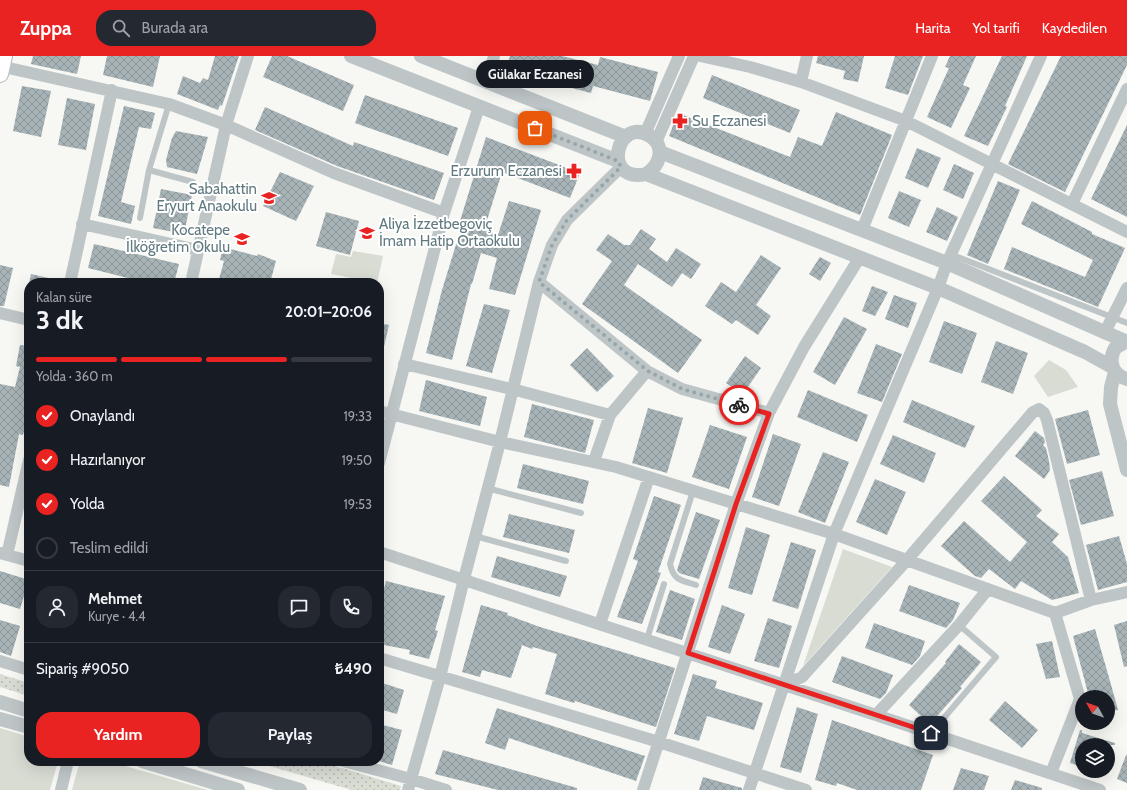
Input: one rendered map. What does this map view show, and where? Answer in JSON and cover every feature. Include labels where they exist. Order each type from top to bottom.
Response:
[{"type":"street","points":[[192,278],[226,125],[248,56]]},
{"type":"street","points":[[351,56],[620,164],[633,175],[646,174],[938,288],[1085,352],[1118,373]]},
{"type":"street","points":[[421,56],[488,81],[626,137]]},
{"type":"street","points":[[488,81],[494,56]]},
{"type":"street","points":[[646,174],[656,165],[654,143],[679,56]]},
{"type":"street","points":[[654,143],[694,56]]},
{"type":"street","points":[[700,56],[751,61],[801,82],[906,121],[1127,232]]},
{"type":"street","points":[[801,82],[807,56]]},
{"type":"street","points":[[862,230],[932,56]]},
{"type":"street","points":[[749,790],[834,534],[938,288],[948,259],[1041,56]]},
{"type":"street","points":[[1,65],[169,104],[226,125],[334,173],[444,213]]},
{"type":"street","points":[[1072,204],[1127,89]]},
{"type":"street","points":[[71,278],[112,90]]},
{"type":"street","points":[[479,107],[444,213],[404,364],[385,412],[500,442],[594,461],[649,477],[834,534],[1055,613],[1091,600],[1127,592]]},
{"type":"street","points":[[620,164],[618,148],[626,137],[635,133],[654,143],[862,230],[948,259],[1126,341]]},
{"type":"street","points":[[410,784],[440,677],[539,282],[552,245],[567,220],[620,164]]},
{"type":"street","points":[[82,224],[198,250]]},
{"type":"street","points":[[644,790],[736,504],[769,414],[804,347],[860,257]]},
{"type":"street","points":[[539,282],[648,371],[682,389],[769,414]]},
{"type":"street","points":[[1105,332],[1127,288]]},
{"type":"street","points":[[0,314],[24,319]]},
{"type":"street","points":[[1118,373],[1111,360],[1115,348],[1126,341]]},
{"type":"street","points":[[404,364],[512,389],[610,415]]},
{"type":"street","points":[[594,461],[610,415],[648,371]]},
{"type":"street","points":[[1118,373],[1111,388],[1110,404],[1127,470]]},
{"type":"street","points":[[784,685],[802,677],[907,560],[1033,412],[1040,409],[1044,413],[1047,420],[1091,600]]},
{"type":"street","points":[[600,624],[649,477]]},
{"type":"street","points":[[24,479],[4,554],[24,560]]},
{"type":"street","points":[[384,554],[647,639],[1100,790]]},
{"type":"street","points":[[876,715],[959,625],[988,589]]},
{"type":"street","points":[[1050,773],[1080,699],[1055,613]]},
{"type":"street","points":[[384,660],[659,742],[755,772],[806,790]]},
{"type":"street","points":[[0,661],[24,668]]},
{"type":"street","points":[[0,702],[24,709]]},
{"type":"street","points":[[0,719],[24,726]]},
{"type":"street","points":[[61,790],[67,766]]},
{"type":"street","points":[[159,766],[238,790]]},
{"type":"street","points":[[218,766],[300,790]]},
{"type":"street","points":[[358,766],[410,784],[446,790]]},
{"type":"lane","points":[[140,218],[149,170],[169,104]]},
{"type":"lane","points":[[149,170],[193,182]]},
{"type":"lane","points":[[948,259],[1127,323]]},
{"type":"lane","points":[[487,488],[580,513]]},
{"type":"lane","points":[[693,491],[670,564],[672,574],[678,580],[696,585]]},
{"type":"lane","points":[[475,536],[566,561]]},
{"type":"lane","points":[[647,639],[664,584]]},
{"type":"lane","points":[[931,733],[996,657],[959,625]]},
{"type":"shaded area","points":[[353,251],[383,256],[378,278],[351,278],[331,274],[336,254],[351,257]]},
{"type":"shaded area","points":[[1049,360],[1066,370],[1078,387],[1048,397],[1034,376]]},
{"type":"shaded area","points":[[843,549],[892,567],[803,666]]},
{"type":"shaded area","points":[[0,674],[24,681],[24,694],[0,687]]},
{"type":"shaded area","points":[[0,728],[24,735],[24,766],[57,766],[50,790],[0,790]]},
{"type":"shaded area","points":[[79,766],[125,766],[208,790],[72,790]]},
{"type":"shaded area","points":[[269,766],[335,766],[401,786],[400,790],[352,790]]},
{"type":"building","points":[[33,56],[81,56],[77,74],[31,64]]},
{"type":"building","points":[[107,56],[160,56],[153,87],[103,75]]},
{"type":"building","points":[[215,56],[239,56],[222,106],[220,105],[218,110],[177,94],[183,76],[200,83],[203,78],[208,80]]},
{"type":"building","points":[[272,56],[287,56],[354,85],[343,111],[263,77]]},
{"type":"building","points":[[510,56],[562,56],[598,65],[600,57],[658,72],[650,101],[593,86],[591,93],[536,79],[538,73],[507,65]]},
{"type":"building","points":[[818,56],[864,56],[858,82],[843,79],[845,71],[816,63]]},
{"type":"building","points":[[895,56],[923,56],[908,95],[885,88]]},
{"type":"building","points":[[950,56],[976,56],[963,85],[970,88],[951,128],[927,117],[949,68],[945,67]]},
{"type":"building","points":[[1002,56],[1027,56],[1005,106],[1007,107],[988,146],[964,136]]},
{"type":"building","points":[[1061,56],[1127,56],[1127,65],[1065,192],[1008,164]]},
{"type":"building","points":[[712,75],[800,110],[790,133],[703,98]]},
{"type":"building","points":[[22,86],[51,91],[41,137],[13,131]]},
{"type":"building","points":[[365,95],[458,128],[448,156],[355,123]]},
{"type":"building","points":[[67,98],[95,104],[86,150],[58,145]]},
{"type":"building","points":[[124,106],[155,113],[151,129],[139,127],[121,202],[135,206],[131,224],[98,216]]},
{"type":"building","points":[[265,107],[353,146],[354,142],[444,173],[434,200],[337,166],[255,130]]},
{"type":"building","points":[[836,112],[892,135],[860,215],[669,136],[678,113],[790,157],[798,137],[822,146]]},
{"type":"building","points":[[1127,125],[1127,217],[1091,199]]},
{"type":"building","points":[[176,131],[208,137],[197,174],[167,167],[166,160],[172,138]]},
{"type":"building","points":[[486,137],[580,173],[570,198],[502,172],[484,230],[498,235],[509,201],[541,210],[515,295],[489,289],[497,258],[481,253],[471,284],[452,360],[426,353],[442,290],[463,222],[460,221]]},
{"type":"building","points":[[917,148],[941,158],[928,188],[905,178]]},
{"type":"building","points":[[954,164],[974,173],[963,199],[943,190]]},
{"type":"building","points":[[280,172],[314,186],[296,221],[263,206]]},
{"type":"building","points":[[998,181],[1020,190],[988,264],[967,255]]},
{"type":"building","points":[[161,189],[192,195],[184,234],[153,228]]},
{"type":"building","points":[[899,191],[921,200],[909,227],[888,218]]},
{"type":"building","points":[[1032,201],[1092,232],[1092,234],[1125,248],[1098,307],[1004,269],[1012,247],[1085,277],[1093,260],[1021,224]]},
{"type":"building","points":[[937,207],[958,217],[947,241],[926,232]]},
{"type":"building","points":[[326,212],[359,221],[350,255],[316,246]]},
{"type":"building","points":[[641,229],[656,239],[649,249],[667,262],[676,248],[701,264],[691,279],[682,273],[672,287],[638,264],[624,285],[702,340],[678,373],[582,304],[612,261],[596,250],[608,234],[624,245],[630,245]]},
{"type":"building","points":[[94,244],[179,264],[175,278],[128,278],[88,268]]},
{"type":"building","points":[[223,247],[257,256],[258,254],[276,261],[271,278],[219,278],[224,261],[220,260]]},
{"type":"building","points":[[761,255],[781,268],[756,305],[771,316],[758,335],[736,320],[732,324],[705,306],[721,282],[736,292]]},
{"type":"building","points":[[820,257],[831,263],[820,281],[809,274]]},
{"type":"building","points":[[0,265],[13,268],[4,306],[0,306]]},
{"type":"building","points":[[31,274],[48,278],[30,278]]},
{"type":"building","points":[[872,286],[888,292],[875,316],[862,311]]},
{"type":"building","points":[[894,295],[917,303],[908,328],[885,319]]},
{"type":"building","points":[[484,304],[510,310],[492,373],[466,366]]},
{"type":"building","points":[[844,317],[867,329],[835,385],[813,372]]},
{"type":"building","points":[[944,321],[977,333],[962,374],[929,362]]},
{"type":"building","points":[[384,324],[389,325],[384,346]]},
{"type":"building","points":[[996,341],[1028,353],[1013,394],[981,382]]},
{"type":"building","points":[[876,344],[902,354],[882,402],[857,393]]},
{"type":"building","points":[[20,345],[24,345],[24,431],[23,435],[19,434],[9,487],[0,485],[0,384],[15,387],[20,367],[16,366]]},
{"type":"building","points":[[587,348],[614,376],[597,392],[570,365]]},
{"type":"building","points":[[745,356],[761,368],[743,394],[726,383]]},
{"type":"building","points":[[426,380],[487,397],[480,426],[419,411]]},
{"type":"building","points":[[808,390],[868,415],[857,442],[797,417]]},
{"type":"building","points":[[912,400],[975,426],[965,448],[903,422]]},
{"type":"building","points":[[532,404],[594,420],[585,453],[524,437]]},
{"type":"building","points":[[648,408],[683,418],[667,473],[632,463]]},
{"type":"building","points":[[1088,410],[1100,455],[1067,464],[1055,419]]},
{"type":"building","points":[[710,425],[747,437],[729,489],[692,477]]},
{"type":"building","points":[[1035,431],[1044,438],[1045,442],[1043,445],[1046,448],[1049,461],[1050,470],[1044,479],[1015,456]]},
{"type":"building","points":[[773,434],[801,444],[779,506],[752,497]]},
{"type":"building","points":[[893,435],[936,453],[924,483],[880,464]]},
{"type":"building","points":[[823,452],[849,462],[825,523],[798,512]]},
{"type":"building","points":[[523,464],[589,481],[583,504],[517,488]]},
{"type":"building","points":[[1102,471],[1114,516],[1081,525],[1069,480]]},
{"type":"building","points":[[1004,476],[1042,510],[1036,516],[1059,534],[1052,542],[1068,557],[1079,593],[1052,600],[1021,581],[1015,589],[989,569],[981,578],[975,576],[941,546],[964,521],[1010,562],[1027,542],[981,501]]},
{"type":"building","points":[[875,479],[906,492],[887,535],[856,522]]},
{"type":"building","points":[[654,496],[681,505],[658,572],[661,573],[642,624],[617,617],[638,561],[633,559]]},
{"type":"building","points":[[696,512],[720,520],[699,579],[679,573],[677,570]]},
{"type":"building","points":[[509,514],[575,530],[569,553],[503,537]]},
{"type":"building","points":[[746,527],[770,535],[752,595],[728,588]]},
{"type":"building","points":[[1119,536],[1127,564],[1127,582],[1098,590],[1086,545]]},
{"type":"building","points":[[791,542],[816,550],[798,609],[772,601]]},
{"type":"building","points":[[497,556],[567,576],[560,597],[491,577]]},
{"type":"building","points":[[0,571],[24,578],[24,596],[20,609],[0,603]]},
{"type":"building","points":[[386,581],[445,596],[435,630],[438,631],[429,659],[409,654],[410,650],[384,645],[384,588]]},
{"type":"building","points":[[909,585],[960,603],[953,620],[946,628],[899,611]]},
{"type":"building","points":[[670,590],[695,599],[682,640],[656,632]]},
{"type":"building","points":[[481,605],[508,613],[507,615],[540,627],[675,668],[656,727],[575,701],[574,703],[545,694],[557,654],[533,647],[532,649],[522,645],[511,678],[482,670],[480,677],[462,672]]},
{"type":"building","points":[[722,605],[745,614],[730,654],[708,647]]},
{"type":"building","points":[[768,618],[792,626],[779,668],[754,661]]},
{"type":"building","points":[[0,620],[20,626],[11,656],[0,652]]},
{"type":"building","points":[[1127,621],[1127,666],[1124,667],[1114,625]]},
{"type":"building","points":[[874,623],[925,641],[920,656],[912,665],[865,648]]},
{"type":"building","points":[[1095,629],[1112,690],[1087,690],[1073,636]]},
{"type":"building","points":[[1052,641],[1060,677],[1046,679],[1036,644]]},
{"type":"building","points":[[959,644],[981,662],[960,687],[962,688],[930,724],[909,705],[946,663],[945,662]]},
{"type":"building","points":[[842,656],[893,675],[886,693],[880,699],[832,682]]},
{"type":"building","points":[[693,674],[717,681],[715,688],[763,703],[754,730],[707,716],[699,741],[674,734]]},
{"type":"building","points":[[384,684],[404,690],[397,714],[384,710]]},
{"type":"building","points":[[1115,699],[1118,710],[1115,710]]},
{"type":"building","points":[[1005,701],[1038,730],[1022,748],[989,720]]},
{"type":"building","points":[[797,707],[818,714],[801,773],[780,767]]},
{"type":"building","points":[[497,708],[645,756],[636,781],[509,738],[505,750],[485,743]]},
{"type":"building","points":[[832,720],[933,755],[921,790],[857,790],[837,783],[836,786],[815,780]]},
{"type":"building","points":[[384,725],[402,730],[392,765],[384,763]]},
{"type":"building","points":[[1080,730],[1082,730],[1082,733],[1098,738],[1078,738]]},
{"type":"building","points":[[1075,746],[1075,765],[1070,763]]},
{"type":"building","points":[[443,750],[577,788],[577,790],[498,790],[435,774]]},
{"type":"building","points":[[1127,755],[1127,783],[1117,779]]},
{"type":"building","points":[[961,768],[989,776],[984,790],[953,790]]},
{"type":"building","points":[[703,777],[742,788],[742,790],[699,790]]},
{"type":"building","points":[[1015,780],[1042,788],[1042,790],[1011,790]]},
{"type":"way so far","points":[[535,128],[618,161],[621,167],[567,220],[552,245],[539,282],[648,371],[682,389],[739,405]]},
{"type":"place","name":"Su Eczanesi","points":[[680,121]]},
{"type":"place","name":"Gülakar Eczanesi","points":[[535,128]]},
{"type":"place","name":"Erzurum Eczanesi","points":[[574,171]]},
{"type":"place","name":"Sabahattin Eryurt Anaokulu","points":[[269,198]]},
{"type":"place","name":"Aliya İzzetbegoviç İmam Hatip Ortaokulu","points":[[367,233]]},
{"type":"place","name":"Kocatepe İlköğretim Okulu","points":[[242,239]]},
{"type":"route","points":[[739,405],[769,414],[736,504],[688,653],[931,733]]}]
